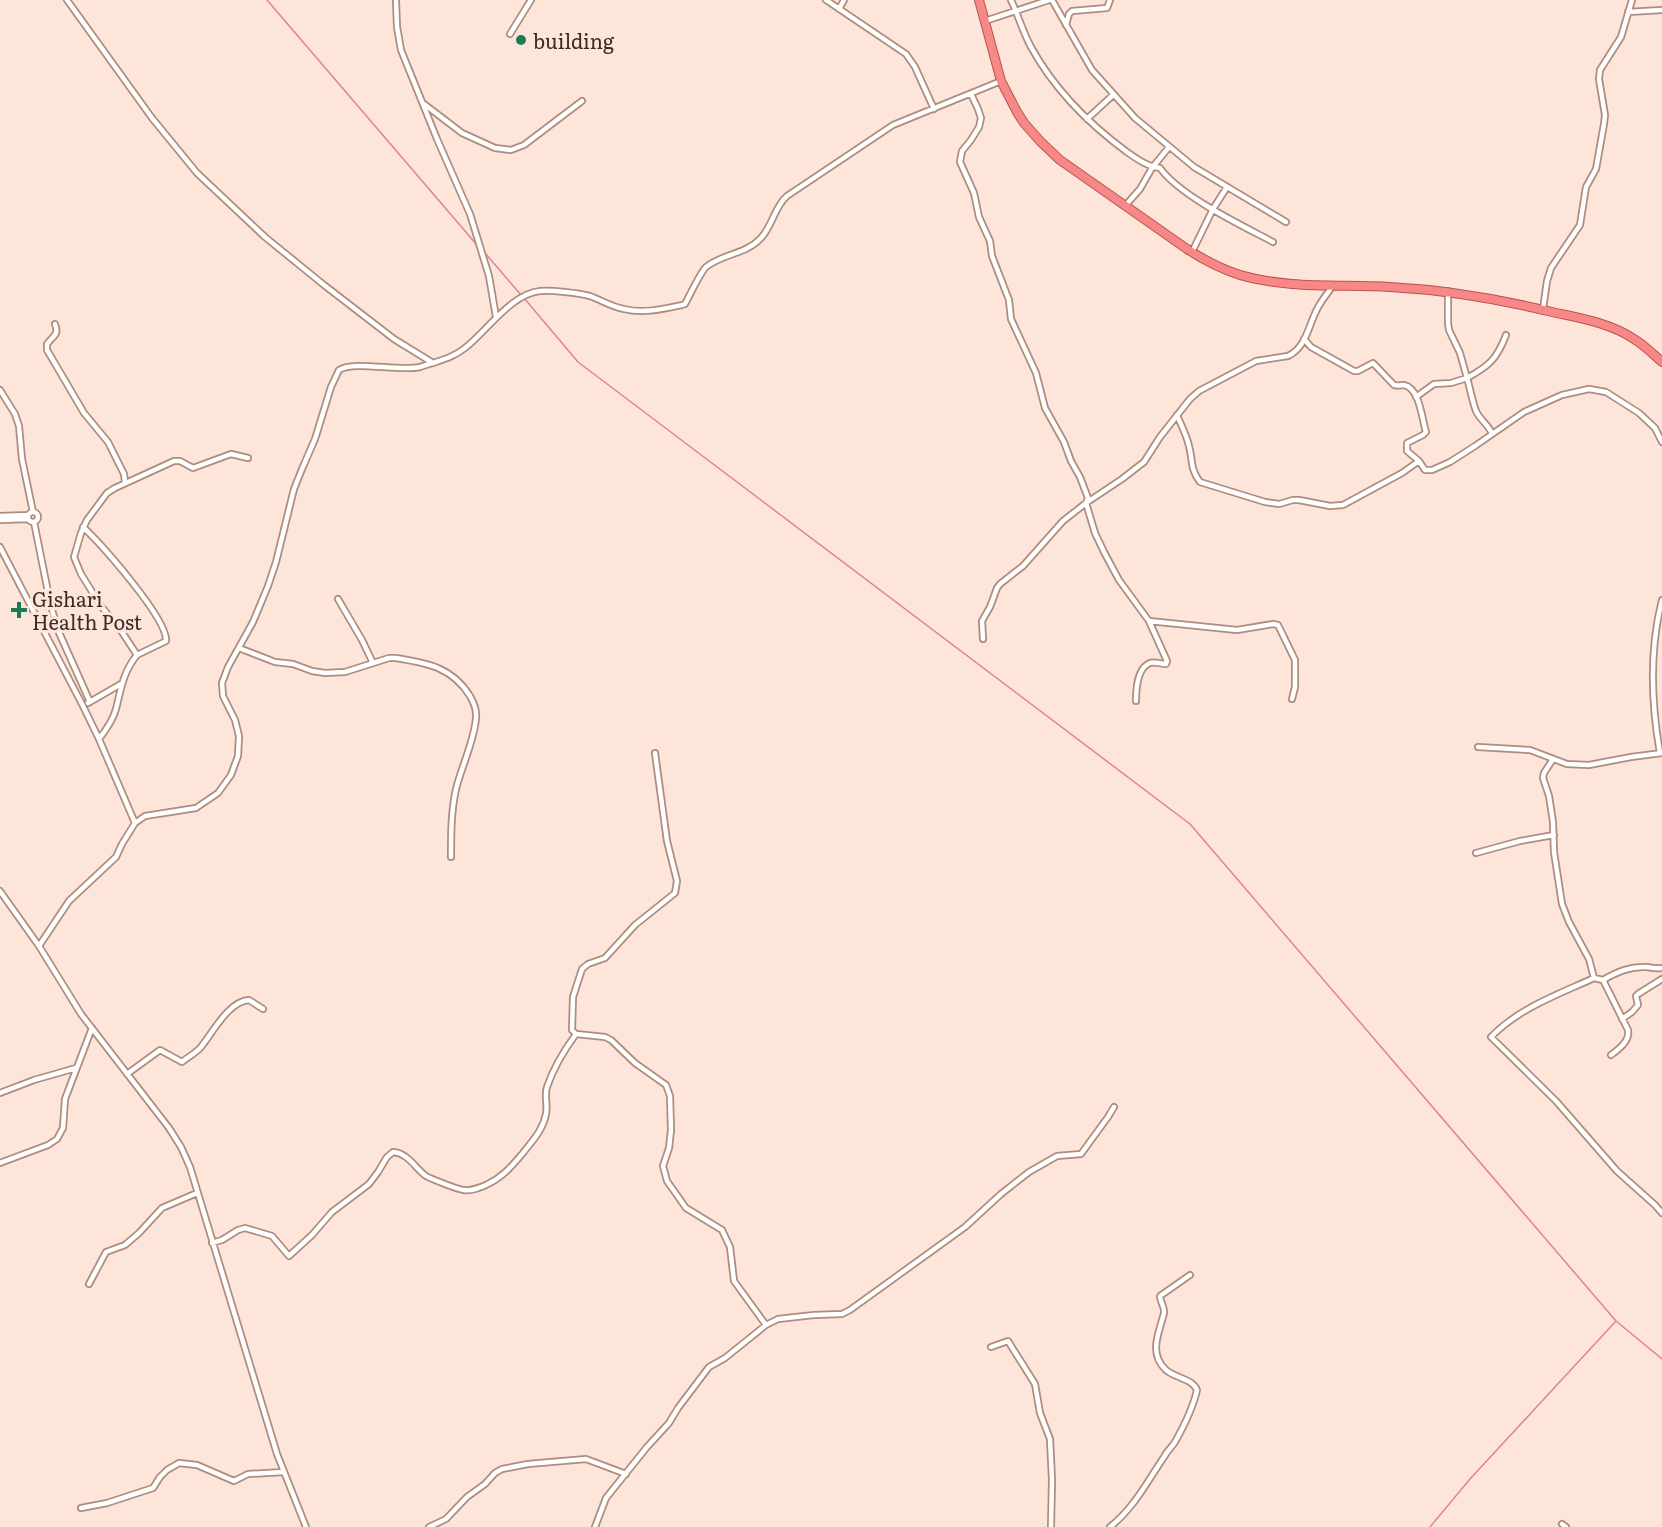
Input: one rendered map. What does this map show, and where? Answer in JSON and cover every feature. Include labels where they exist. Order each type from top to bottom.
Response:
[{"type":"highway","points":[[979,0],[1001,81],[1024,123],[1060,160],[1192,252],[1218,267],[1251,278],[1284,283],[1448,291],[1543,309],[1589,320],[1618,330],[1634,338],[1662,363]]},
{"type":"street","points":[[67,0],[152,118],[197,173],[266,237],[324,285],[394,339],[433,363]]},
{"type":"street","points":[[396,0],[401,50],[473,221],[489,276],[496,317]]},
{"type":"street","points":[[510,34],[531,0]]},
{"type":"street","points":[[826,0],[906,54],[934,109]]},
{"type":"street","points":[[839,9],[844,0]]},
{"type":"street","points":[[1011,0],[1030,46],[1063,93],[1087,119],[1115,143],[1152,168],[1160,168],[1173,182],[1213,209],[1273,242]]},
{"type":"street","points":[[985,21],[1050,0],[1086,62],[1135,118],[1194,167],[1286,222]]},
{"type":"street","points":[[1066,25],[1072,11],[1107,8],[1110,0]]},
{"type":"street","points":[[1543,309],[1551,268],[1580,225],[1586,188],[1596,169],[1605,115],[1600,88],[1600,70],[1621,37],[1632,0]]},
{"type":"street","points":[[1628,12],[1662,10]]},
{"type":"street","points":[[39,946],[69,901],[116,857],[135,824],[145,816],[195,808],[218,793],[231,775],[238,756],[239,736],[223,696],[224,676],[253,622],[276,562],[294,489],[315,439],[339,369],[356,366],[408,369],[446,359],[470,344],[496,317],[524,295],[543,291],[588,296],[617,308],[639,311],[682,305],[706,268],[760,240],[780,203],[787,196],[893,125],[1001,81]]},
{"type":"street","points":[[971,94],[981,118],[979,127],[962,151],[960,162],[974,193],[979,217],[990,241],[992,256],[1009,300],[1011,319],[1036,373],[1045,408],[1080,477],[1088,498],[1086,502],[1095,533],[1119,580],[1149,621],[1167,661],[1162,665],[1155,662],[1150,663],[1144,669],[1136,687],[1136,701]]},
{"type":"street","points":[[1087,119],[1113,95]]},
{"type":"street","points":[[422,103],[462,133],[495,148],[511,150],[524,146],[582,101]]},
{"type":"street","points":[[1125,206],[1140,189],[1152,168],[1169,147]]},
{"type":"street","points":[[1192,252],[1213,209],[1227,187]]},
{"type":"street","points":[[983,639],[982,621],[997,588],[1023,566],[1063,521],[1086,502],[1130,474],[1144,462],[1177,415],[1199,391],[1256,362],[1293,354],[1304,339],[1319,304],[1333,285]]},
{"type":"street","points":[[1448,291],[1449,330],[1460,352],[1476,411],[1492,435]]},
{"type":"street","points":[[55,324],[56,334],[47,344],[47,350],[84,413],[108,442],[124,474],[125,483]]},
{"type":"street","points":[[1416,397],[1434,384],[1467,378],[1478,372],[1497,356],[1506,335]]},
{"type":"street","points":[[1304,339],[1311,347],[1354,371],[1375,364],[1394,385],[1407,386],[1421,406],[1426,432],[1409,441],[1406,446],[1407,451],[1419,461],[1425,470],[1432,470],[1450,462],[1524,411],[1562,395],[1589,389],[1606,392],[1639,413],[1655,428],[1662,442]]},
{"type":"street","points":[[0,390],[15,414],[19,426],[22,459],[33,512],[38,516],[34,522],[57,628],[90,702]]},
{"type":"street","points":[[1177,415],[1190,447],[1191,464],[1200,482],[1265,502],[1279,504],[1299,500],[1330,506],[1343,505],[1402,473],[1419,461]]},
{"type":"street","points":[[137,656],[122,632],[101,606],[76,564],[74,557],[83,527],[107,493],[178,460],[193,468],[231,454],[248,458]]},
{"type":"street","points":[[28,517],[30,512],[33,512]]},
{"type":"street","points":[[0,518],[28,517]]},
{"type":"street","points":[[28,517],[31,522],[34,522]]},
{"type":"street","points":[[83,527],[103,546],[145,599],[166,637],[166,641],[137,656],[130,664],[121,684],[116,711],[99,739]]},
{"type":"street","points":[[0,547],[83,705],[135,824]]},
{"type":"street","points":[[338,599],[373,663]]},
{"type":"street","points":[[1478,747],[1530,750],[1567,765],[1589,765],[1661,753],[1654,720],[1653,670],[1654,637],[1662,600]]},
{"type":"street","points":[[1149,621],[1237,630],[1278,625],[1295,660],[1295,687],[1292,699]]},
{"type":"street","points":[[239,648],[275,662],[293,664],[316,672],[341,673],[396,657],[446,671],[462,685],[474,704],[476,719],[456,788],[451,815],[451,858]]},
{"type":"street","points":[[83,705],[121,684]]},
{"type":"street","points":[[655,753],[667,841],[677,880],[675,893],[635,925],[605,958],[588,964],[582,969],[573,997],[572,1030],[576,1035],[605,1037],[611,1040],[635,1063],[666,1084],[670,1096],[671,1130],[669,1148],[663,1166],[667,1181],[686,1208],[722,1230],[730,1247],[734,1281],[766,1325]]},
{"type":"street","points":[[1553,759],[1543,778],[1550,802],[1554,852],[1562,904],[1584,948],[1594,978]]},
{"type":"street","points":[[1476,853],[1554,835]]},
{"type":"street","points":[[0,891],[39,946],[74,1004],[181,1147],[190,1167],[276,1454],[306,1527]]},
{"type":"street","points":[[1662,968],[1628,968],[1603,980],[1594,978],[1504,1023],[1491,1036],[1556,1101],[1617,1171],[1662,1213]]},
{"type":"street","points":[[1622,1019],[1638,1005],[1636,996],[1662,979]]},
{"type":"street","points":[[1603,980],[1629,1035],[1620,1048],[1611,1055]]},
{"type":"street","points":[[127,1074],[160,1050],[182,1062],[200,1048],[220,1022],[240,1002],[249,1000],[263,1009]]},
{"type":"street","points":[[0,1163],[48,1145],[57,1139],[63,1128],[65,1099],[92,1028]]},
{"type":"street","points":[[212,1243],[245,1228],[272,1236],[289,1256],[332,1212],[369,1184],[393,1152],[401,1154],[430,1179],[455,1188],[476,1189],[496,1180],[507,1173],[538,1134],[546,1112],[547,1087],[576,1035]]},
{"type":"street","points":[[0,1093],[76,1068]]},
{"type":"street","points":[[595,1527],[606,1498],[669,1423],[709,1367],[725,1358],[766,1325],[778,1319],[842,1314],[850,1310],[965,1227],[1029,1172],[1057,1156],[1081,1154],[1114,1107]]},
{"type":"street","points":[[89,1284],[106,1252],[125,1245],[162,1208],[197,1193]]},
{"type":"street","points":[[1110,1527],[1123,1517],[1141,1494],[1174,1444],[1196,1397],[1197,1390],[1194,1384],[1166,1370],[1158,1358],[1156,1343],[1164,1312],[1160,1296],[1190,1275]]},
{"type":"street","points":[[990,1347],[1008,1341],[1035,1384],[1040,1413],[1051,1444],[1051,1527]]},
{"type":"street","points":[[429,1527],[446,1519],[467,1497],[485,1485],[498,1470],[528,1464],[586,1459],[626,1474]]},
{"type":"street","points":[[81,1508],[107,1503],[153,1488],[167,1470],[180,1463],[197,1465],[234,1481],[248,1474],[284,1472]]},
{"type":"waterway","points":[[267,0],[477,245]]},
{"type":"waterway","points":[[485,253],[521,295]]},
{"type":"waterway","points":[[524,298],[578,362],[1190,824],[1616,1321],[1662,1359]]},
{"type":"waterway","points":[[1430,1527],[1470,1479],[1616,1321]]},
{"type":"place","name":"building","points":[[521,40]]},
{"type":"place","name":"Gishari Health Post","points":[[19,610]]}]
